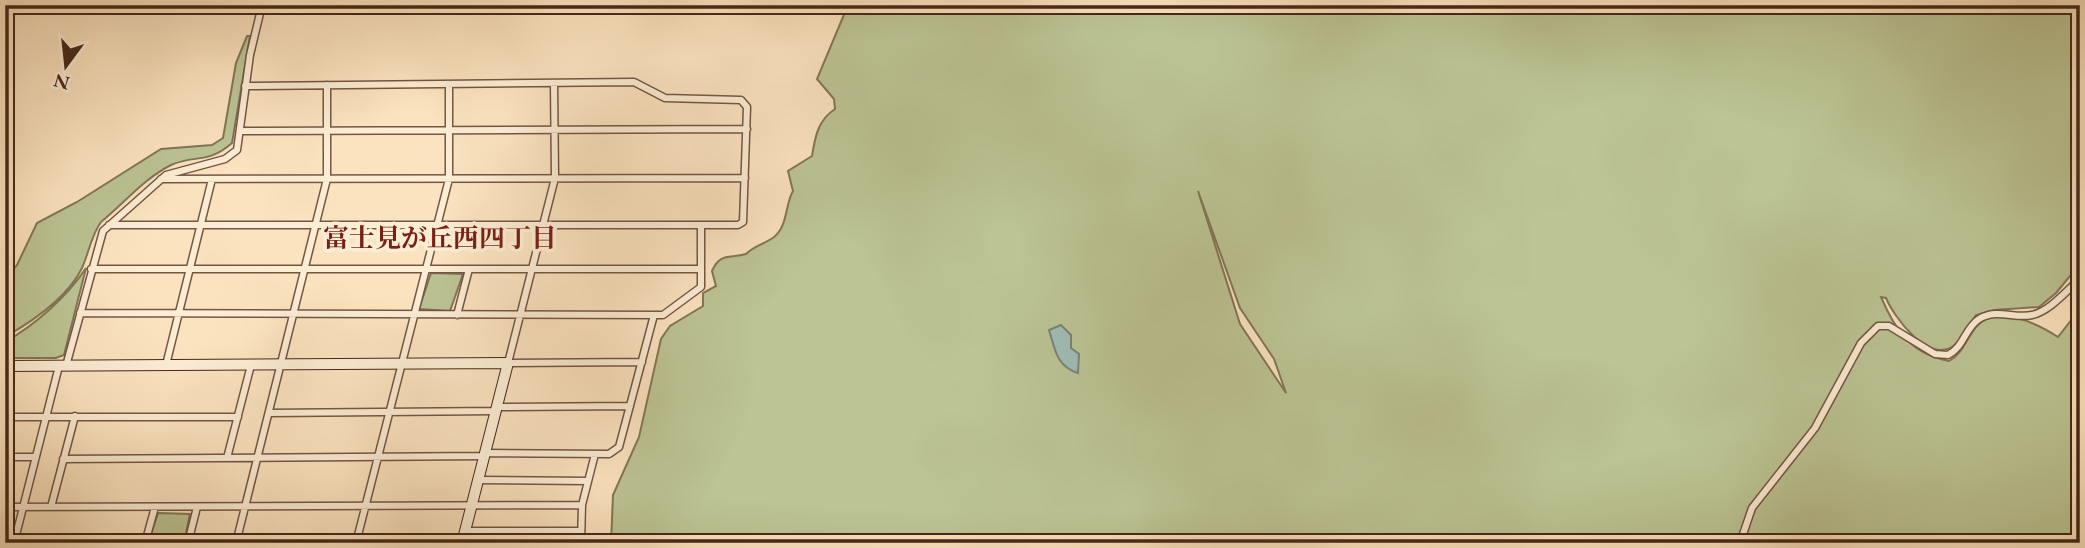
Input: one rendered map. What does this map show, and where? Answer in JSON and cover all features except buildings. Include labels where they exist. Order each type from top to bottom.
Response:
[{"type":"street","points":[[14,543],[46,416],[80,313],[100,236],[161,179],[178,170],[228,158],[237,150],[245,86],[262,5]]},
{"type":"street","points":[[109,225],[738,225],[743,222],[747,104],[741,100],[665,98],[634,82],[245,86]]},
{"type":"street","points":[[463,543],[555,178],[554,83]]},
{"type":"street","points":[[356,543],[450,178],[449,84]]},
{"type":"street","points":[[236,543],[327,179],[327,85]]},
{"type":"street","points":[[240,131],[747,129]]},
{"type":"street","points":[[161,179],[745,178]]},
{"type":"street","points":[[166,365],[212,179]]},
{"type":"street","points":[[80,313],[654,315],[670,312],[698,290],[701,225]]},
{"type":"street","points":[[91,268],[701,269]]},
{"type":"street","points":[[457,315],[469,269]]},
{"type":"street","points":[[1740,543],[1752,508],[1815,428],[1855,351],[1872,330],[1889,326],[1935,354],[1948,355],[1959,347],[1979,319],[1998,313],[2022,316],[2038,313],[2080,279]]},
{"type":"street","points":[[63,459],[609,454],[620,447],[654,315]]},
{"type":"street","points":[[5,366],[642,362]]},
{"type":"street","points":[[227,458],[251,365]]},
{"type":"street","points":[[268,413],[630,407]]},
{"type":"street","points":[[51,507],[75,416]]},
{"type":"street","points":[[5,417],[238,416]]},
{"type":"street","points":[[581,543],[582,505],[595,454]]},
{"type":"street","points":[[5,457],[36,457]]},
{"type":"street","points":[[478,480],[588,481]]},
{"type":"street","points":[[5,507],[582,505]]},
{"type":"street","points":[[145,543],[155,507]]},
{"type":"street","points":[[188,543],[197,507]]},
{"type":"street","points":[[465,531],[581,531]]},
{"type":"green space","points":[[848,5],[2080,5],[2080,207],[2075,211],[2073,219],[2080,225],[2080,264],[2056,293],[2039,307],[1994,310],[1976,315],[1959,341],[1942,350],[1922,343],[1896,316],[1886,298],[1881,297],[1892,320],[1906,339],[1924,353],[1949,361],[1958,354],[1976,327],[1984,320],[2005,316],[2017,318],[2058,337],[2080,309],[2080,543],[611,543],[613,495],[639,437],[661,339],[670,326],[703,306],[703,293],[716,286],[712,271],[718,261],[746,254],[774,237],[782,227],[793,191],[788,171],[812,156],[821,124],[835,109],[834,99],[817,79]],"holes":[[[1198,191],[1240,308],[1274,359],[1286,393],[1240,324]]]},
{"type":"green space","points":[[247,36],[250,36],[232,143],[208,157],[171,165],[143,184],[101,222],[92,238],[82,268],[68,289],[38,316],[5,337],[5,279],[17,265],[37,223],[77,202],[161,149],[212,145],[223,138],[236,63]]},
{"type":"green space","points":[[86,268],[64,355],[56,358],[5,358],[5,342],[50,310]]},
{"type":"green space","points":[[431,273],[463,274],[450,311],[419,309]]},
{"type":"green space","points":[[158,513],[190,514],[184,543],[148,543]]},
{"type":"water","points":[[1061,325],[1071,335],[1071,348],[1079,354],[1078,373],[1065,366],[1055,350],[1049,330]]},
{"type":"waterway","points":[[785,543],[792,538]]},
{"type":"district","name":"富士見が丘西四丁目","points":[[440,238]]}]
